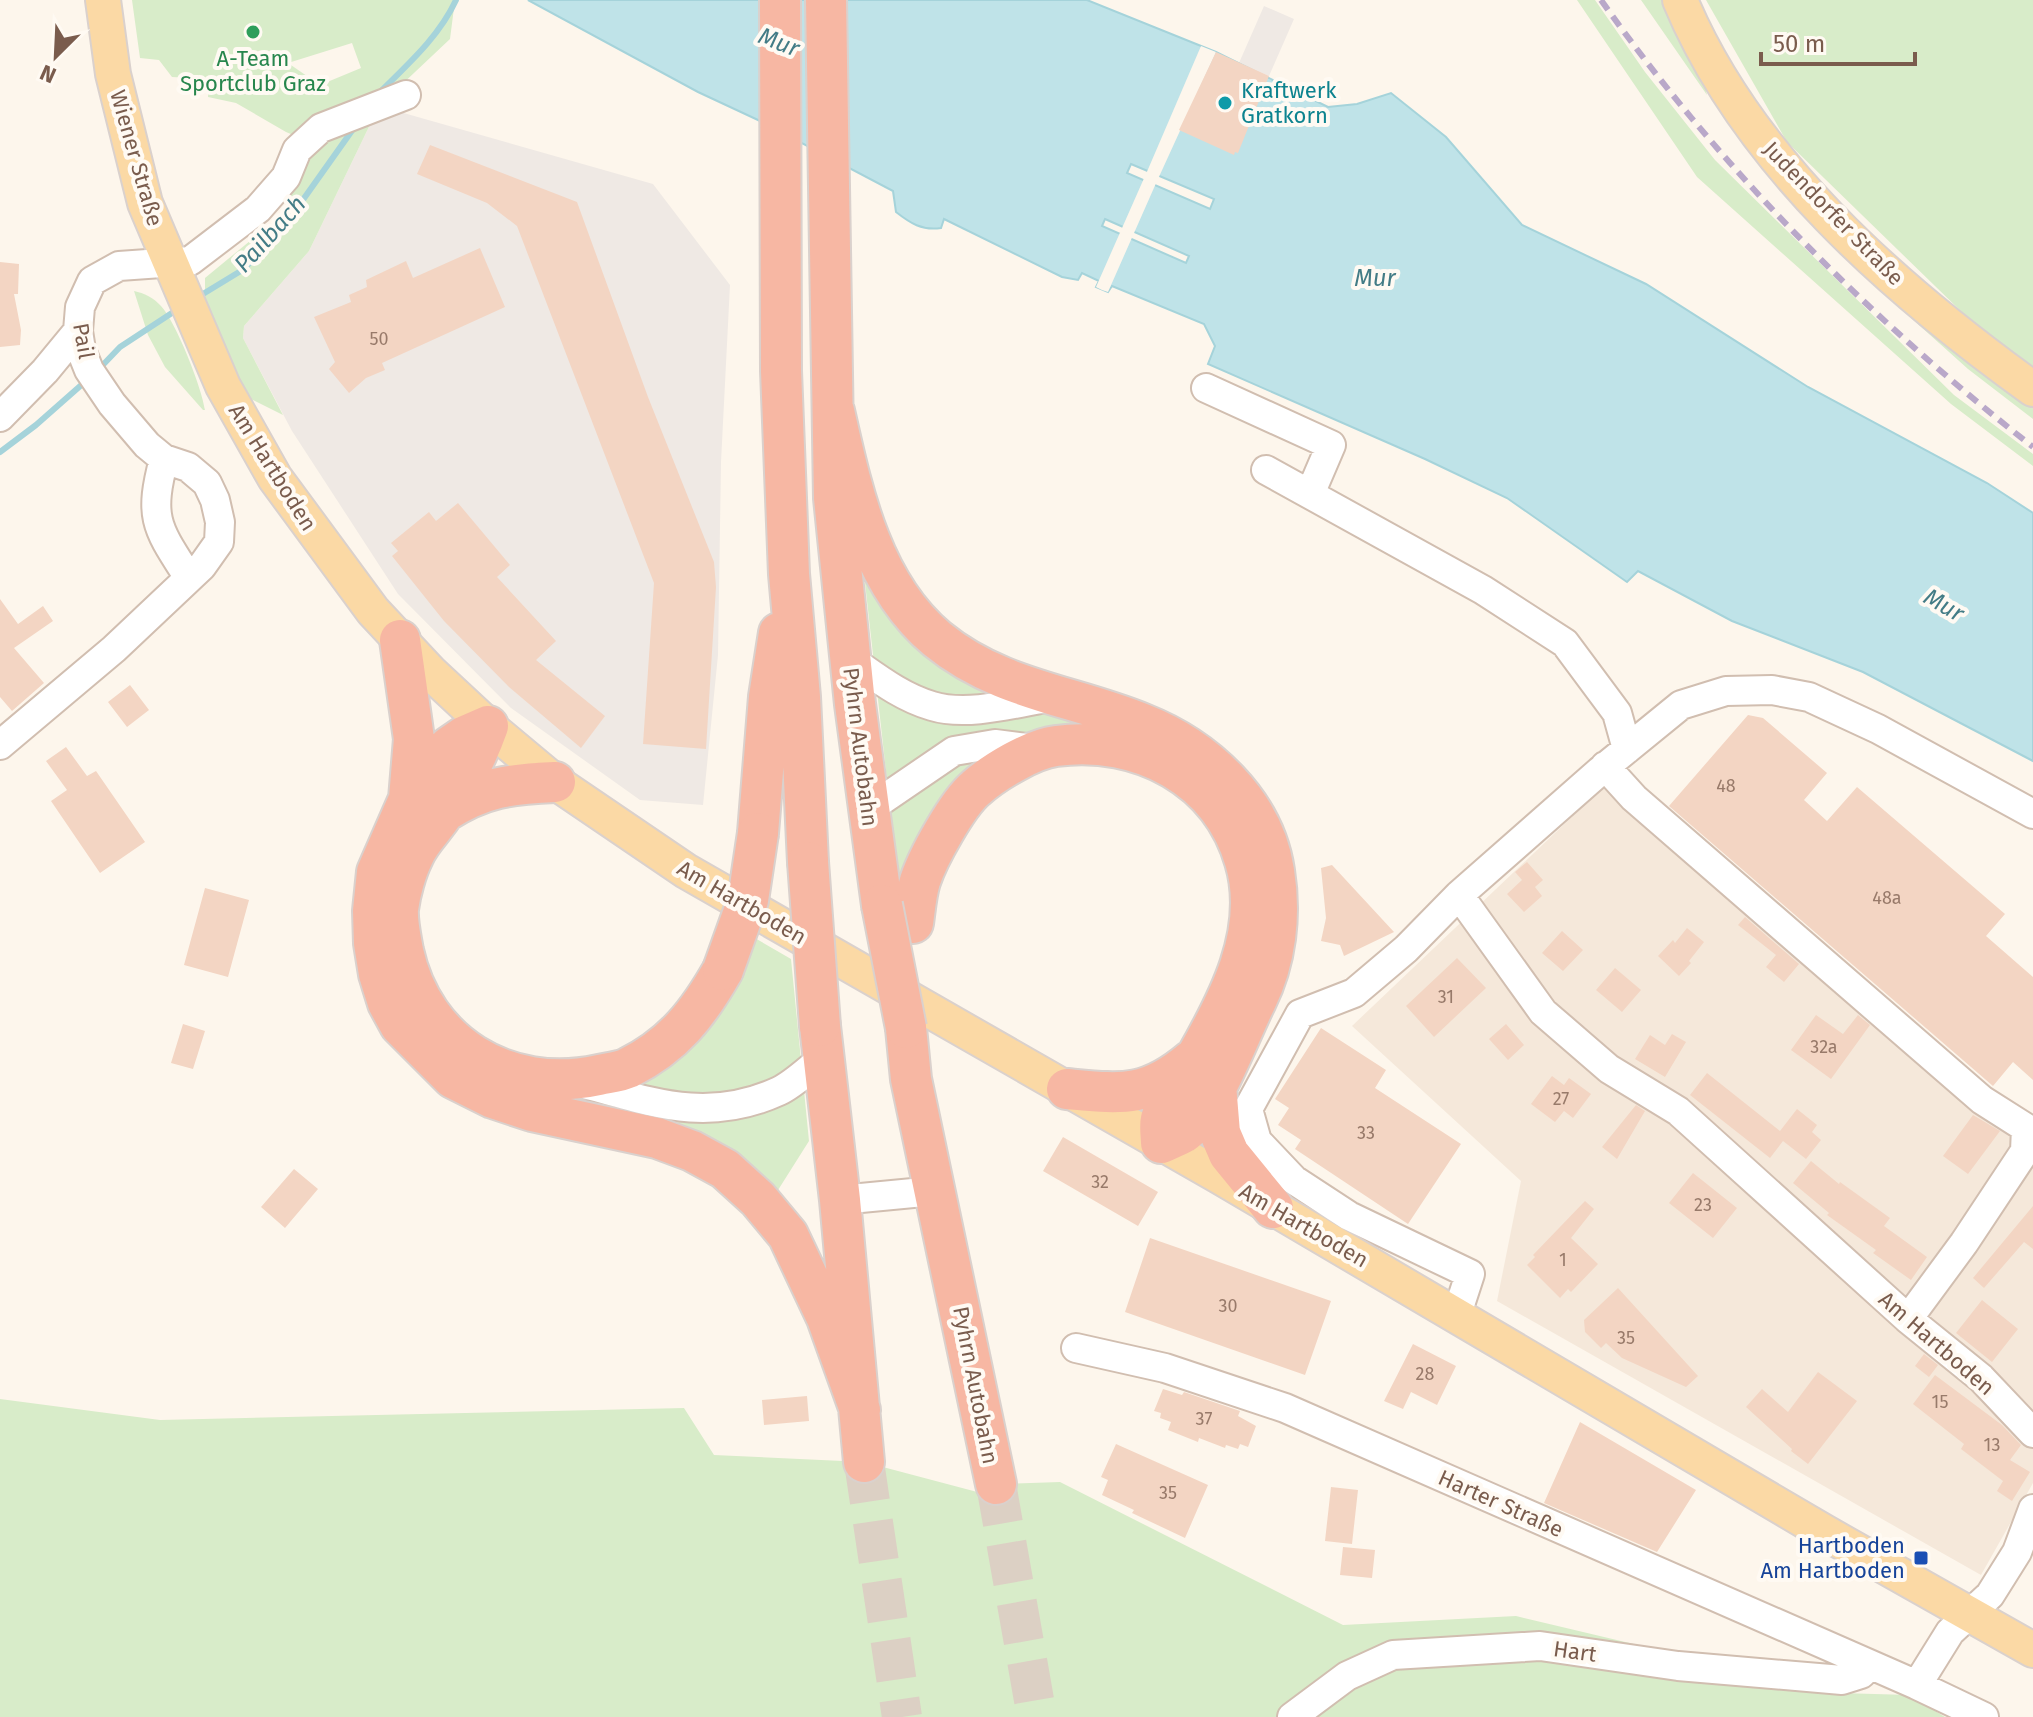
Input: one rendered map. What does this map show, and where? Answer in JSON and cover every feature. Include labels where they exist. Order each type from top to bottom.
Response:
[{"type":"highway","points":[[780,0],[781,371],[789,574],[822,1042],[864,1462]]},
{"type":"highway","name":"Pyhrn Autobahn","points":[[826,0],[834,498],[850,659],[869,809],[897,914],[911,1079],[996,1484]]},
{"type":"highway","points":[[834,411],[853,496],[887,579],[936,638],[993,674],[1052,696],[1142,723],[1203,758],[1225,777],[1247,804],[1272,861],[1277,893],[1276,941],[1260,993],[1207,1070],[1125,1093],[1067,1089]]},
{"type":"highway","points":[[400,640],[426,805],[398,910],[408,973],[438,1027],[475,1058],[523,1077],[574,1081],[625,1070],[663,1047],[701,1010],[723,970],[748,900],[758,833],[769,697],[789,574]]},
{"type":"highway","points":[[488,726],[476,757],[426,805],[377,872],[373,911],[379,974],[388,1003],[400,1025],[453,1078],[493,1098],[532,1111],[657,1138],[692,1151],[725,1169],[758,1199],[788,1235],[827,1318],[860,1410]]},
{"type":"highway","points":[[897,914],[920,882],[943,832],[974,789],[1010,765],[1042,750],[1054,746],[1103,745],[1143,753],[1172,765],[1192,780],[1218,806],[1246,862],[1251,890],[1249,939],[1185,1132],[1161,1143]]},
{"type":"highway","points":[[426,805],[470,796],[497,786],[555,782]]},
{"type":"highway","points":[[1207,1070],[1220,1133],[1229,1154],[1273,1208]]},
{"type":"main road","name":"Wiener Straße","points":[[103,0],[113,74],[145,203],[187,304]]},
{"type":"main road","name":"Judendorfer Straße","points":[[1680,0],[1692,29],[1746,120],[1794,177],[1858,245],[1960,337],[2033,389]]},
{"type":"main road","name":"Am Hartboden","points":[[187,304],[223,386],[275,478],[373,611],[488,726],[555,782],[686,871],[1457,1314],[1824,1532],[2033,1650]]},
{"type":"street","points":[[171,264],[190,261],[258,209],[286,177],[297,150],[321,128],[406,95]]},
{"type":"street","name":"Pail","points":[[0,745],[114,649],[202,566],[219,542],[217,511],[207,483],[188,467],[164,459],[147,445],[112,404],[89,370],[79,340],[80,307],[92,281],[119,266],[171,264]]},
{"type":"street","points":[[0,417],[79,340]]},
{"type":"street","points":[[1206,388],[1331,445],[1310,494]]},
{"type":"street","points":[[164,459],[157,484],[158,527],[189,578]]},
{"type":"street","points":[[1266,470],[1483,590],[1565,643],[1617,713],[1616,758],[1634,798],[1982,1100],[2026,1128],[2025,1151],[1964,1243],[1908,1319]]},
{"type":"street","points":[[850,659],[889,687],[934,707],[986,709],[1052,696]]},
{"type":"street","name":"Am Hartboden","points":[[1457,1314],[1470,1274],[1349,1216],[1294,1180],[1257,1141],[1248,1109],[1300,1014],[1354,993],[1406,949],[1459,895],[1681,705],[1726,691],[1772,690],[1809,697],[1851,716],[2033,814]]},
{"type":"street","points":[[869,809],[954,751],[995,744],[1042,750]]},
{"type":"street","name":"Am Hartboden","points":[[1459,895],[1543,1012],[1609,1069],[1678,1111],[1908,1319],[1981,1378],[2033,1433]]},
{"type":"street","points":[[574,1081],[686,1109],[728,1109],[780,1090],[822,1042]]},
{"type":"street","points":[[840,1200],[934,1191]]},
{"type":"street","name":"Harter Straße","points":[[1076,1348],[1165,1368],[1285,1408],[1984,1717]]},
{"type":"street","points":[[1917,1685],[1950,1632],[1990,1595],[2017,1552],[2033,1509]]},
{"type":"street","name":"Hart","points":[[1292,1717],[1347,1676],[1393,1655],[1540,1646],[1678,1666],[1842,1680],[1861,1674],[1870,1665]]},
{"type":"shaded area","points":[[1264,6],[1294,19],[1269,76],[1239,63]]},
{"type":"shaded area","points":[[379,106],[653,184],[730,285],[721,462],[718,655],[703,805],[640,800],[511,708],[398,594],[292,431],[243,338],[244,326],[309,251]]},
{"type":"shaded area","points":[[1618,773],[2033,1129],[2033,1483],[1981,1575],[1497,1301],[1521,1181],[1352,1026]]},
{"type":"green space","points":[[132,0],[455,0],[450,39],[379,106],[309,251],[244,326],[243,338],[283,415],[247,397],[217,338],[205,302],[205,278],[279,217],[317,145],[286,132],[236,103],[208,97],[209,79],[172,77],[159,60],[140,58]],"holes":[[[352,43],[361,68],[320,85],[288,63]]]},
{"type":"green space","points":[[1577,0],[1595,0],[1645,72],[1715,160],[1954,395],[2033,454],[2033,466],[1951,404],[1697,177]]},
{"type":"green space","points":[[1641,0],[1680,0],[1692,29],[1707,95]]},
{"type":"green space","points":[[1706,0],[2033,0],[2033,366],[1972,322],[1787,142]]},
{"type":"green space","points":[[134,291],[152,298],[167,314],[188,356],[205,410],[165,367],[148,335]]},
{"type":"green space","points":[[1910,317],[2033,398],[2033,419],[1968,369]]},
{"type":"green space","points":[[864,574],[873,575],[898,615],[927,646],[958,669],[993,686],[1163,743],[1207,772],[1233,800],[1255,839],[1266,880],[1266,921],[1257,963],[1243,1004],[1182,1120],[1174,1121],[1195,1075],[1245,984],[1261,935],[1259,881],[1242,827],[1221,796],[1194,770],[1162,751],[1126,738],[1089,733],[1052,737],[991,763],[954,798],[931,833],[915,872],[905,913],[901,906]]},
{"type":"green space","points":[[753,937],[791,959],[809,1141],[773,1198],[562,1106],[413,1019],[413,1007],[587,1094]]},
{"type":"green space","points":[[0,1399],[160,1420],[684,1408],[714,1455],[864,1462],[981,1493],[996,1484],[1060,1482],[1343,1625],[1516,1616],[1840,1693],[1909,1695],[1945,1717],[0,1717]]},
{"type":"water","name":"Mur","points":[[528,0],[1087,0],[1216,52],[1328,107],[1357,104],[1391,93],[1446,137],[1522,225],[1646,284],[1808,387],[1987,483],[2033,513],[2033,761],[1863,672],[1732,621],[1638,571],[1627,582],[1507,498],[1208,364],[1215,346],[1204,324],[1112,286],[1108,292],[1096,287],[1099,281],[1082,273],[1078,280],[1062,277],[944,219],[941,228],[928,228],[906,220],[896,212],[893,191],[698,92]],"holes":[[[1131,164],[1214,199],[1210,209],[1127,173]],[[1105,219],[1189,256],[1186,263],[1102,226]]]},
{"type":"pier","points":[[1201,46],[1216,52],[1158,179],[1146,174]]},
{"type":"pier","points":[[1145,176],[1157,181],[1108,292],[1102,290],[1096,287]]},
{"type":"building","name":"Kraftwerk Gratkorn","points":[[1216,52],[1269,76],[1238,153],[1234,155],[1179,130]]},
{"type":"building","points":[[430,145],[577,202],[648,397],[714,562],[716,587],[706,749],[643,744],[654,583],[517,226],[487,203],[417,174]]},
{"type":"building","points":[[480,248],[505,307],[382,363],[385,370],[366,378],[349,393],[329,369],[335,362],[314,317],[351,302],[349,295],[367,287],[366,280],[406,261],[413,278]]},
{"type":"building","points":[[0,262],[19,264],[18,294],[14,294],[21,330],[20,345],[0,347]]},
{"type":"building","points":[[458,503],[510,565],[497,577],[556,641],[536,660],[605,716],[581,748],[509,687],[444,621],[392,556],[398,551],[391,543],[429,512],[436,521]]},
{"type":"building","points":[[0,599],[18,624],[43,606],[53,621],[14,648],[44,683],[12,711],[0,697]]},
{"type":"building","points":[[130,685],[149,710],[127,727],[108,702]]},
{"type":"building","points":[[1748,715],[1763,718],[1827,773],[1804,800],[1827,821],[1857,787],[2005,914],[1986,936],[2033,977],[2033,1080],[2013,1062],[1993,1086],[1669,806]]},
{"type":"building","points":[[66,747],[87,776],[96,771],[145,842],[100,873],[51,801],[67,790],[46,761]]},
{"type":"building","points":[[1527,862],[1543,880],[1535,887],[1542,896],[1524,912],[1507,894],[1522,880],[1515,872]]},
{"type":"building","points":[[1332,865],[1394,932],[1344,956],[1340,945],[1321,941],[1326,918],[1321,868]]},
{"type":"building","points":[[205,888],[249,900],[228,977],[184,965]]},
{"type":"building","points":[[1745,917],[1799,964],[1784,982],[1766,967],[1776,955],[1738,925]]},
{"type":"building","points":[[1687,928],[1704,942],[1679,976],[1658,956],[1673,940],[1675,943]]},
{"type":"building","points":[[1562,931],[1583,950],[1563,971],[1542,953]]},
{"type":"building","points":[[1457,958],[1486,988],[1434,1037],[1406,1006]]},
{"type":"building","points":[[1615,968],[1641,990],[1622,1012],[1596,990]]},
{"type":"building","points":[[1816,1015],[1843,1034],[1858,1015],[1870,1025],[1831,1079],[1791,1050]]},
{"type":"building","points":[[183,1024],[205,1031],[193,1069],[171,1063]]},
{"type":"building","points":[[1506,1024],[1524,1045],[1508,1060],[1489,1039]]},
{"type":"building","points":[[1321,1028],[1386,1070],[1375,1088],[1461,1144],[1408,1224],[1295,1149],[1301,1140],[1278,1125],[1289,1108],[1275,1099]]},
{"type":"building","points":[[1672,1034],[1686,1042],[1665,1077],[1635,1059],[1650,1035],[1665,1045]]},
{"type":"building","points":[[1707,1073],[1780,1131],[1797,1109],[1817,1125],[1812,1132],[1821,1140],[1806,1159],[1783,1141],[1770,1158],[1690,1095]]},
{"type":"building","points":[[1552,1076],[1564,1085],[1569,1078],[1591,1094],[1573,1118],[1564,1111],[1555,1122],[1531,1104]]},
{"type":"building","points":[[1636,1105],[1645,1111],[1617,1159],[1602,1147]]},
{"type":"building","points":[[1973,1115],[2000,1131],[1968,1174],[1943,1156]]},
{"type":"building","points":[[1063,1137],[1158,1192],[1138,1226],[1043,1171]]},
{"type":"building","points":[[1811,1161],[1890,1218],[1884,1226],[1927,1257],[1911,1280],[1873,1253],[1876,1250],[1827,1215],[1829,1213],[1793,1183]]},
{"type":"building","points":[[294,1169],[318,1189],[285,1228],[261,1207]]},
{"type":"building","points":[[1693,1173],[1737,1208],[1713,1238],[1669,1203]]},
{"type":"building","points":[[1585,1201],[1594,1209],[1571,1238],[1598,1264],[1571,1292],[1568,1289],[1560,1298],[1527,1265]]},
{"type":"building","points":[[2033,1206],[2033,1249],[2024,1242],[1984,1288],[1973,1278]]},
{"type":"building","points":[[1150,1238],[1331,1301],[1305,1375],[1125,1312]]},
{"type":"building","points":[[1618,1288],[1698,1376],[1686,1387],[1622,1358],[1606,1343],[1601,1348],[1585,1332],[1584,1320]]},
{"type":"building","points":[[1982,1300],[2018,1329],[1992,1362],[1956,1333]]},
{"type":"building","points":[[1413,1344],[1456,1366],[1437,1405],[1411,1392],[1403,1409],[1384,1401]]},
{"type":"building","points":[[1924,1354],[1938,1365],[1929,1377],[1915,1366]]},
{"type":"building","points":[[1818,1372],[1857,1401],[1808,1464],[1746,1407],[1762,1389],[1788,1412]]},
{"type":"building","points":[[1935,1375],[2002,1425],[2021,1445],[2010,1460],[2030,1472],[2012,1501],[1997,1491],[2003,1481],[1961,1449],[1964,1444],[1913,1404]]},
{"type":"building","points":[[1163,1389],[1182,1395],[1184,1392],[1240,1411],[1238,1416],[1256,1426],[1248,1447],[1240,1444],[1238,1449],[1226,1445],[1225,1448],[1199,1438],[1198,1442],[1168,1430],[1171,1422],[1160,1418],[1161,1413],[1154,1411]]},
{"type":"building","points":[[807,1396],[809,1421],[764,1425],[762,1400]]},
{"type":"building","points":[[1580,1422],[1696,1490],[1657,1552],[1544,1503]]},
{"type":"building","points":[[1116,1444],[1208,1485],[1185,1538],[1102,1495],[1108,1480],[1101,1477]]},
{"type":"building","points":[[1331,1487],[1358,1490],[1352,1544],[1325,1541]]},
{"type":"building","points":[[1343,1547],[1375,1550],[1372,1578],[1340,1575]]},
{"type":"waterway","name":"Pailbach","points":[[379,93],[432,38],[456,0]]},
{"type":"waterway","name":"Pailbach","points":[[198,297],[244,269],[295,211],[356,125]]},
{"type":"waterway","name":"Pailbach","points":[[98,370],[120,347],[178,309]]},
{"type":"waterway","name":"Pailbach","points":[[0,452],[87,380]]},
{"type":"tunnel","points":[[864,1462],[902,1717]]},
{"type":"tunnel","points":[[996,1484],[1037,1717]]},
{"type":"railway","points":[[1601,0],[1696,124],[1801,239],[1914,347],[2033,447]]},
{"type":"place","name":"A-Team Sportclub Graz","points":[[253,32]]},
{"type":"place","name":"Kraftwerk Gratkorn","points":[[1225,103]]},
{"type":"place","name":"Hartboden Am Hartboden","points":[[1921,1558]]}]
